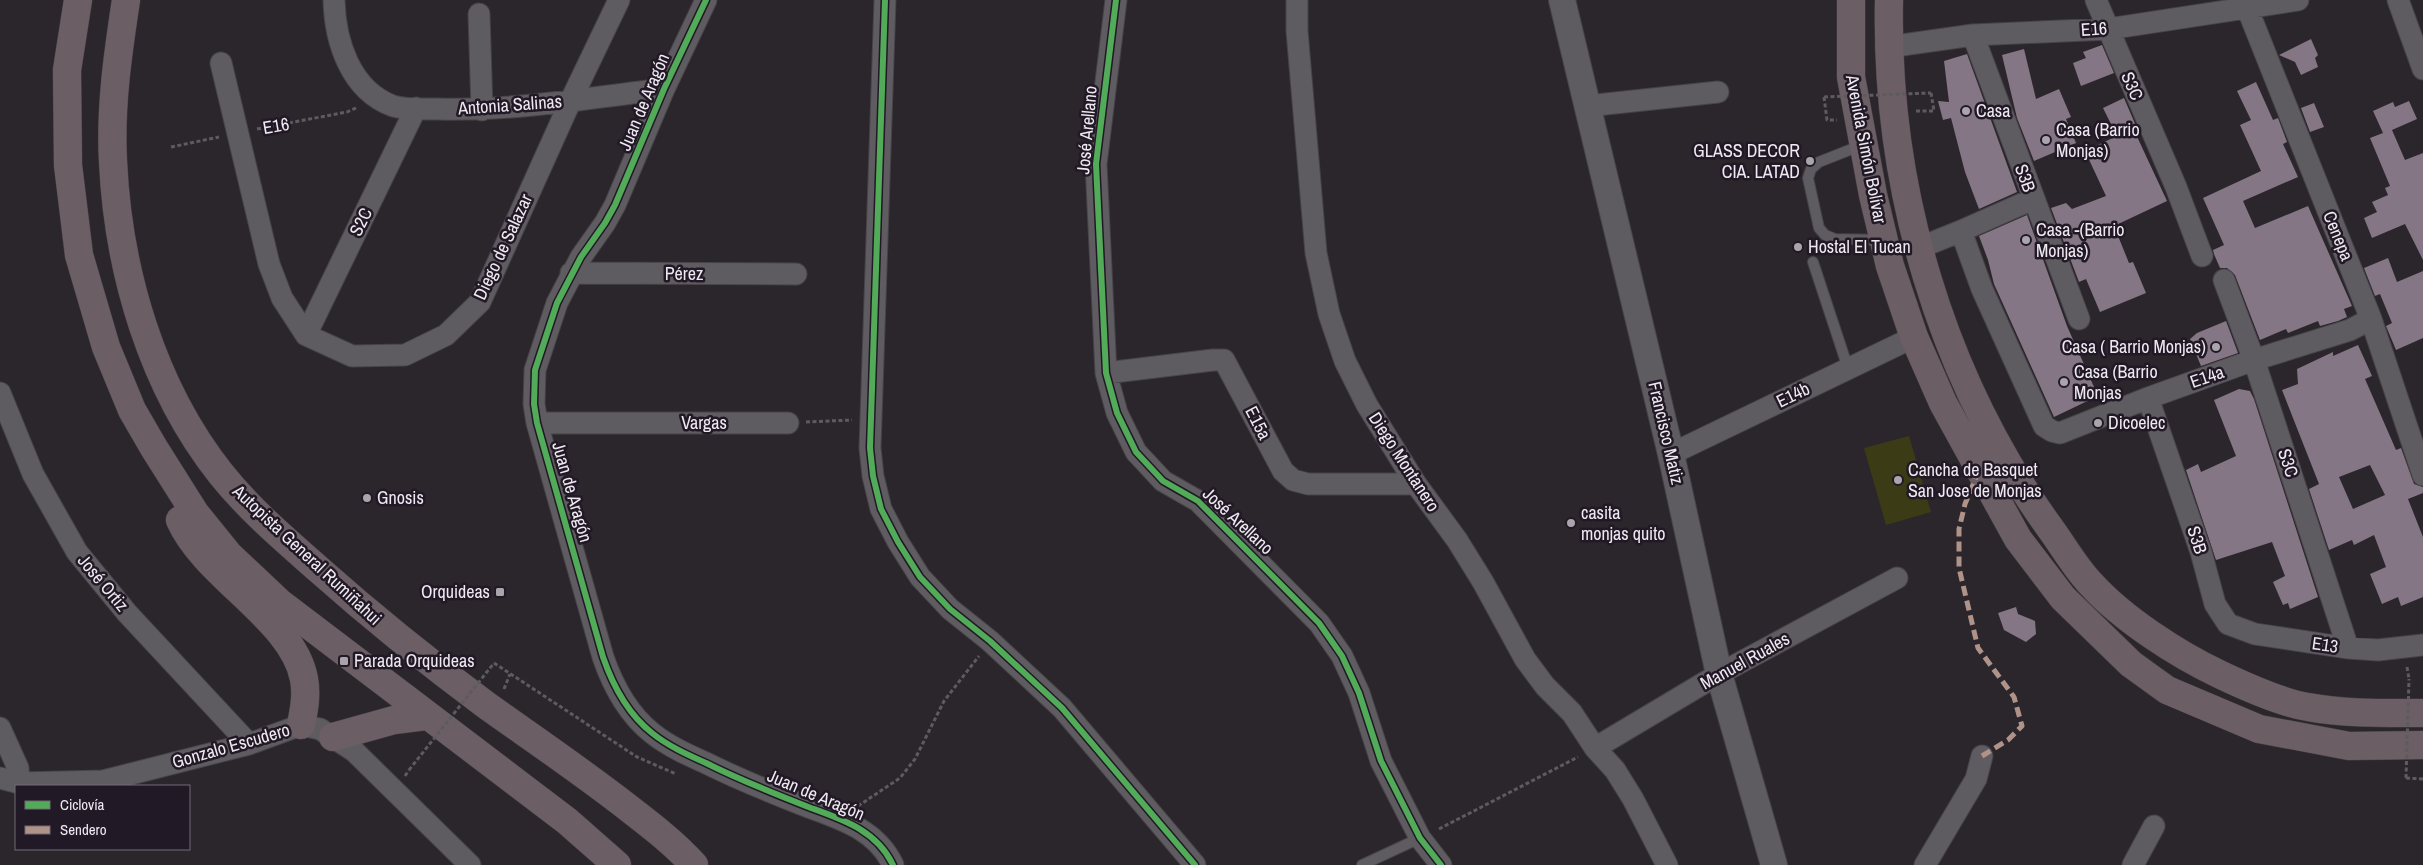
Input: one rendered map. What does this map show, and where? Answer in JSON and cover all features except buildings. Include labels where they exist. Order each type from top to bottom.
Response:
[{"type":"highway","points":[[78,0],[67,70],[68,165],[79,255],[106,347],[132,410],[154,448],[195,513],[229,554],[280,603],[426,716],[567,820],[617,865]]},
{"type":"highway","name":"Autopista General Rumiñahui","points":[[126,0],[118,49],[113,113],[113,161],[119,222],[130,281],[151,346],[172,396],[196,437],[244,501],[372,616],[451,679],[598,784],[678,846],[694,865]]},
{"type":"highway","name":"Avenida Simón Bolívar","points":[[1851,0],[1851,77],[1863,144],[1890,266],[1914,337],[1943,403],[2018,539],[2063,598],[2131,664],[2167,690],[2259,729],[2349,746],[2423,745]]},
{"type":"highway","name":"Avenida Simón Bolívar","points":[[1889,0],[1888,47],[1893,112],[1902,174],[1919,248],[1943,326],[1989,430],[2027,497],[2090,584],[2114,606],[2193,661],[2239,684],[2307,707],[2379,714],[2423,713]]},
{"type":"highway","points":[[154,448],[167,492],[182,525],[207,558],[282,634],[294,651],[304,679],[306,696],[301,725]]},
{"type":"highway","points":[[333,737],[394,720],[426,716]]},
{"type":"street","name":"Antonia Salinas","points":[[334,0],[339,42],[347,63],[358,80],[380,99],[394,106],[482,110],[664,89]]},
{"type":"street","name":"Diego de Salazar","points":[[306,335],[352,356],[405,355],[446,335],[480,302],[570,100],[619,0]]},
{"type":"street","name":"Juan de Aragón","points":[[706,0],[664,89],[615,205],[571,273],[557,303],[538,357],[534,388],[537,423],[603,657],[610,675],[627,706],[652,734],[666,743],[749,784],[858,827],[878,843],[893,865]]},
{"type":"street","points":[[885,0],[870,448],[873,476],[881,509],[898,542],[920,577],[950,609],[990,641],[1062,708],[1195,865]]},
{"type":"street","name":"José Arellano","points":[[1116,0],[1096,164],[1106,374],[1117,413],[1136,452],[1163,481],[1198,501],[1319,623],[1342,656],[1359,693],[1381,761],[1420,838],[1441,865]]},
{"type":"street","name":"Diego Montanero","points":[[1297,0],[1297,31],[1316,253],[1329,314],[1345,361],[1367,406],[1416,484],[1457,540],[1484,582],[1525,658],[1545,686],[1572,713],[1595,748],[1615,770],[1633,799],[1667,865]]},
{"type":"street","name":"Francisco Matiz","points":[[1562,0],[1671,454],[1719,674],[1774,865]]},
{"type":"street","name":"S3C","points":[[2096,0],[2176,187],[2202,256]]},
{"type":"street","name":"E16","points":[[1888,47],[1973,35],[2108,29],[2245,4],[2298,0]]},
{"type":"street","points":[[2398,0],[2423,69]]},
{"type":"street","name":"Cenepa","points":[[2245,4],[2371,319],[2423,475]]},
{"type":"street","points":[[479,14],[482,110]]},
{"type":"street","name":"S3B","points":[[1973,35],[2079,319]]},
{"type":"street","points":[[221,63],[269,264],[282,298],[306,335]]},
{"type":"street","points":[[1587,106],[1718,92]]},
{"type":"street","name":"S2C","points":[[306,335],[416,108]]},
{"type":"street","points":[[1919,248],[2033,200]]},
{"type":"street","name":"E14a","points":[[1961,231],[1982,289],[2044,426],[2052,431],[2066,431],[2148,398],[2254,360],[2350,330],[2371,319]]},
{"type":"street","name":"Pérez","points":[[571,273],[796,274]]},
{"type":"street","name":"S3C","points":[[2224,280],[2254,360],[2348,648]]},
{"type":"street","name":"E14b","points":[[1671,454],[1914,337]]},
{"type":"street","name":"E15a","points":[[1106,374],[1224,360],[1283,471],[1293,480],[1308,484],[1416,484]]},
{"type":"street","name":"José Ortiz","points":[[0,393],[33,474],[77,552],[127,613],[249,744]]},
{"type":"street","name":"S3B","points":[[2148,398],[2201,552],[2215,604],[2228,624]]},
{"type":"street","name":"Vargas","points":[[537,423],[788,423]]},
{"type":"street","name":"Manuel Ruales","points":[[1595,748],[1719,674],[1897,578]]},
{"type":"street","name":"E13","points":[[2228,624],[2255,634],[2348,648],[2378,650],[2423,645]]},
{"type":"street","name":"Gonzalo Escudero","points":[[9,781],[103,781],[249,744],[301,725],[320,729],[371,766],[470,865]]},
{"type":"street","points":[[0,728],[18,768],[9,781]]},
{"type":"street","points":[[1924,865],[1976,779],[1982,756]]},
{"type":"street","points":[[2133,865],[2154,826]]},
{"type":"lane","points":[[1863,144],[1819,162],[1811,169],[1808,178],[1809,187],[1819,228],[1825,234],[1835,239],[1884,240]]},
{"type":"lane","points":[[1813,262],[1848,368]]},
{"type":"lane","points":[[1362,865],[1420,838]]},
{"type":"path","points":[[1827,120],[1824,97],[1931,93],[1934,111]]},
{"type":"path","points":[[788,423],[871,418]]},
{"type":"path","points":[[839,818],[900,778],[915,759],[944,700],[990,641]]},
{"type":"path","points":[[410,770],[494,663],[636,756],[661,769],[683,776]]},
{"type":"path","points":[[2407,667],[2409,679],[2406,778],[2423,779]]},
{"type":"path","points":[[504,688],[511,674]]},
{"type":"path","points":[[1420,838],[1595,748]]},
{"type":"shaded area","name":"Cancha de Basquet San Jose de Monjas","points":[[1909,436],[1931,512],[1886,525],[1864,448]]},
{"type":"marked path","points":[[1979,470],[1965,504],[1959,529],[1959,568],[1978,648],[2014,697],[2022,726],[2008,740],[1982,756]]},
{"type":"cycle path","points":[[706,0],[664,89],[615,205],[581,257],[557,303],[535,370],[534,404],[537,423],[603,657],[622,699],[636,717],[658,738],[671,746],[745,781],[858,828],[878,843],[893,865]]},
{"type":"cycle path","points":[[885,0],[870,448],[873,476],[881,509],[898,542],[920,577],[950,609],[990,641],[1062,708],[1195,865]]},
{"type":"cycle path","points":[[1116,0],[1096,164],[1106,373],[1117,413],[1136,452],[1163,481],[1198,501],[1319,623],[1342,656],[1359,693],[1381,761],[1420,838],[1441,865]]},
{"type":"place","name":"Casa","points":[[1966,111]]},
{"type":"place","name":"Casa (Barrio Monjas)","points":[[2046,140]]},
{"type":"place","name":"GLASS DECOR CIA. LATAD","points":[[1810,161]]},
{"type":"place","name":"Casa -(Barrio Monjas)","points":[[2026,240]]},
{"type":"place","name":"Hostal El Tucan","points":[[1798,247]]},
{"type":"place","name":"Casa ( Barrio Monjas)","points":[[2216,347]]},
{"type":"place","name":"Casa (Barrio Monjas","points":[[2064,382]]},
{"type":"place","name":"Dicoelec","points":[[2098,423]]},
{"type":"place","name":"Cancha de Basquet San Jose de Monjas","points":[[1898,480]]},
{"type":"place","name":"Gnosis","points":[[367,498]]},
{"type":"place","name":"casita monjas quito","points":[[1571,523]]},
{"type":"place","name":"Orquideas","points":[[500,592]]},
{"type":"place","name":"Parada Orquideas","points":[[344,661]]}]
